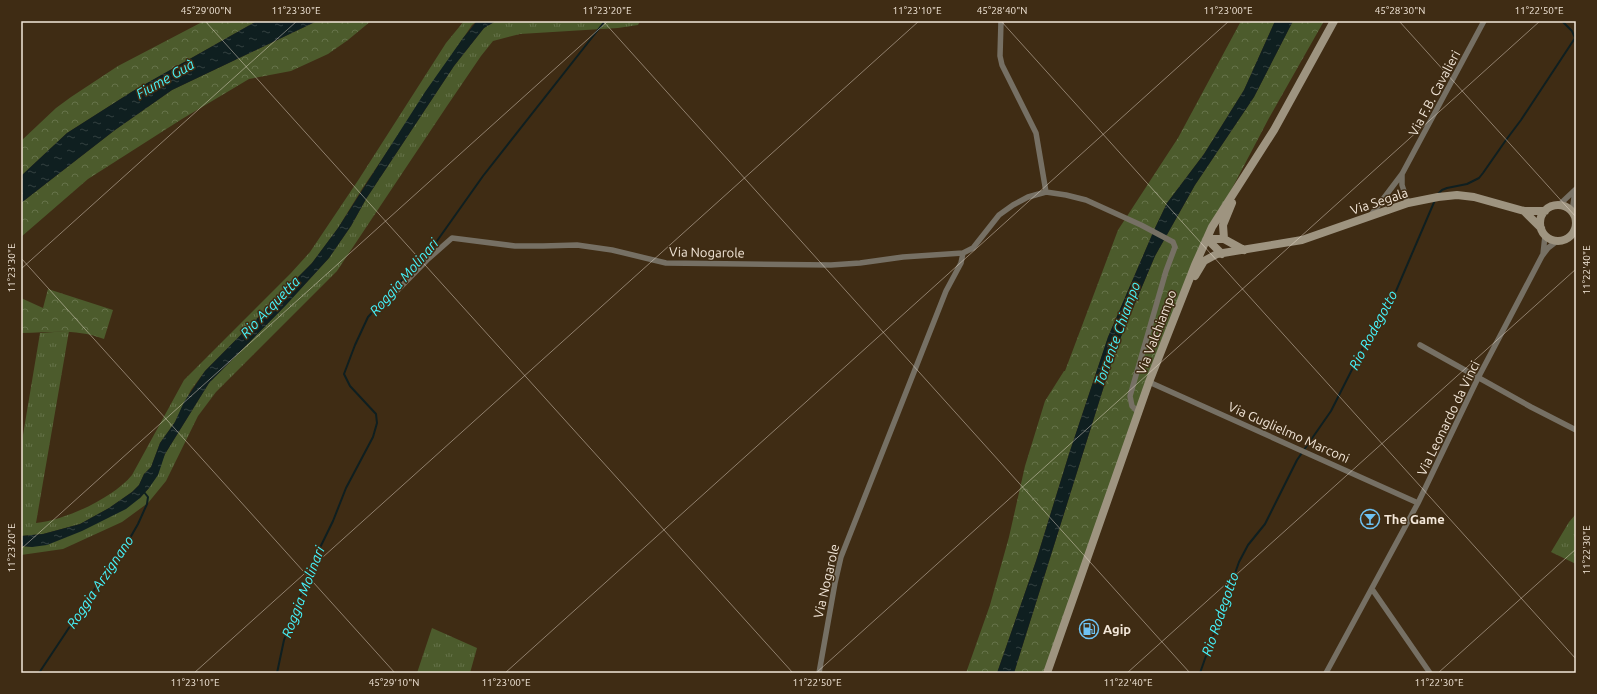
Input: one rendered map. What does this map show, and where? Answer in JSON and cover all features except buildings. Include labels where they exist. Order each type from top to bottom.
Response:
[{"type":"main road","name":"Via Valchiampo","points":[[1047,673],[1149,382],[1181,299],[1212,227],[1274,130],[1334,21]]},
{"type":"main road","points":[[1224,238],[1223,225],[1240,183]]},
{"type":"main road","name":"Via Segala","points":[[1181,299],[1204,261],[1217,254],[1302,240],[1408,203],[1438,196],[1457,195],[1474,197],[1524,211],[1545,211],[1559,205]]},
{"type":"main road","points":[[1557,241],[1572,240],[1572,235],[1576,227],[1575,217],[1572,212],[1564,206],[1559,205]]},
{"type":"main road","name":"Via Segala","points":[[1524,211],[1548,239],[1557,241]]},
{"type":"main road","points":[[1543,232],[1541,216],[1545,211]]},
{"type":"main road","points":[[1207,239],[1224,238],[1244,250]]},
{"type":"main road","points":[[1207,239],[1222,254]]},
{"type":"street","points":[[1001,21],[1000,56],[1002,65],[1036,133],[1046,192]]},
{"type":"street","name":"Via F.B. Cavalieri","points":[[1371,215],[1402,174],[1484,21]]},
{"type":"street","points":[[1402,174],[1402,185],[1408,203]]},
{"type":"street","points":[[1559,205],[1575,190]]},
{"type":"street","points":[[1572,212],[1575,190]]},
{"type":"street","points":[[963,253],[973,248],[999,215],[1028,197],[1046,192],[1086,200],[1141,225],[1173,242],[1175,247],[1166,271],[1130,396],[1132,406],[1138,413]]},
{"type":"street","name":"Via Leonardo da Vinci","points":[[1542,256],[1543,232]]},
{"type":"street","name":"Via Nogarole","points":[[383,305],[427,260],[452,238],[515,246],[577,245],[612,250],[666,263],[831,265],[860,263],[903,257],[963,253],[961,264],[946,291],[841,557],[834,583],[819,673]]},
{"type":"street","name":"Via Leonardo da Vinci","points":[[1326,673],[1418,504],[1478,378],[1542,256],[1548,248],[1557,241]]},
{"type":"street","points":[[1420,345],[1478,378],[1576,430]]},
{"type":"street","name":"Via Guglielmo Marconi","points":[[1149,382],[1418,504]]},
{"type":"street","points":[[1372,588],[1430,673]]},
{"type":"green space","points":[[204,21],[257,21],[133,91],[67,133],[21,176],[21,141],[56,108],[118,66]]},
{"type":"green space","points":[[317,21],[371,21],[328,54],[291,71],[249,79],[182,119],[88,179],[21,237],[21,203],[115,130],[172,90]]},
{"type":"green space","points":[[464,21],[477,21],[472,25],[362,189],[338,228],[312,263],[205,371],[191,390],[175,422],[160,443],[151,467],[144,474],[139,485],[132,492],[109,508],[80,524],[43,534],[21,536],[21,447],[40,333],[69,331],[36,523],[75,513],[101,500],[124,484],[132,475],[184,380],[310,252],[359,179],[446,43]]},
{"type":"green space","points":[[496,21],[640,21],[638,25],[618,28],[520,34],[493,41],[447,106],[337,271],[216,392],[198,416],[166,481],[148,503],[122,522],[63,549],[21,555],[21,546],[32,547],[140,498],[149,488],[165,454],[209,383],[286,305],[329,258],[454,66],[484,28]]},
{"type":"green space","points":[[1241,21],[1275,21],[1244,90],[1204,154],[1167,203],[1108,337],[1069,454],[1036,561],[997,673],[966,673],[990,605],[1009,537],[1025,466],[1045,401],[1065,371],[1118,230],[1178,138]]},
{"type":"green space","points":[[1293,21],[1324,21],[1269,118],[1196,257],[1048,673],[1014,673],[1115,351],[1155,256],[1195,185],[1254,97]]},
{"type":"green space","points":[[48,289],[113,310],[104,339],[72,332],[21,333],[21,298],[43,308]]},
{"type":"green space","points":[[1576,514],[1576,564],[1551,552],[1569,522]]},
{"type":"green space","points":[[432,628],[477,648],[470,673],[417,673]]},
{"type":"water","name":"Fiume Guà","points":[[257,21],[317,21],[172,90],[115,130],[21,203],[21,176],[67,133],[133,91]]},
{"type":"water","name":"Rio Acquetta","points":[[477,21],[496,21],[484,28],[454,66],[329,258],[286,305],[209,383],[165,454],[158,475],[149,488],[140,498],[126,509],[82,531],[47,545],[32,547],[21,546],[21,536],[43,534],[80,524],[109,508],[132,492],[139,485],[144,474],[151,467],[160,443],[175,422],[184,402],[205,371],[312,263],[338,228],[425,92],[463,38]]},
{"type":"water","name":"Torrente Chiampo","points":[[1275,21],[1293,21],[1254,97],[1195,185],[1155,256],[1115,351],[1014,673],[997,673],[1036,561],[1069,454],[1108,337],[1167,203],[1204,154],[1244,90]]},
{"type":"waterway","name":"Roggia Molinari","points":[[277,673],[284,640],[313,562],[333,521],[346,488],[373,437],[377,423],[376,414],[350,386],[344,374],[368,317],[432,248],[483,176],[605,21]]},
{"type":"waterway","name":"Rio Rodegotto","points":[[1437,195],[1442,190],[1447,188],[1467,184],[1479,178],[1483,173],[1521,120],[1575,38],[1572,31],[1562,21]]},
{"type":"waterway","name":"Rio Rodegotto","points":[[1200,673],[1239,562],[1248,545],[1265,524],[1297,460],[1331,411],[1372,330],[1396,291],[1435,200]]},
{"type":"waterway","name":"Roggia Arzignano","points":[[39,673],[108,569],[126,545],[147,504],[148,497],[144,492]]},
{"type":"place","name":"The Game","points":[[1370,519]]},
{"type":"place","name":"Agip","points":[[1089,629]]}]
